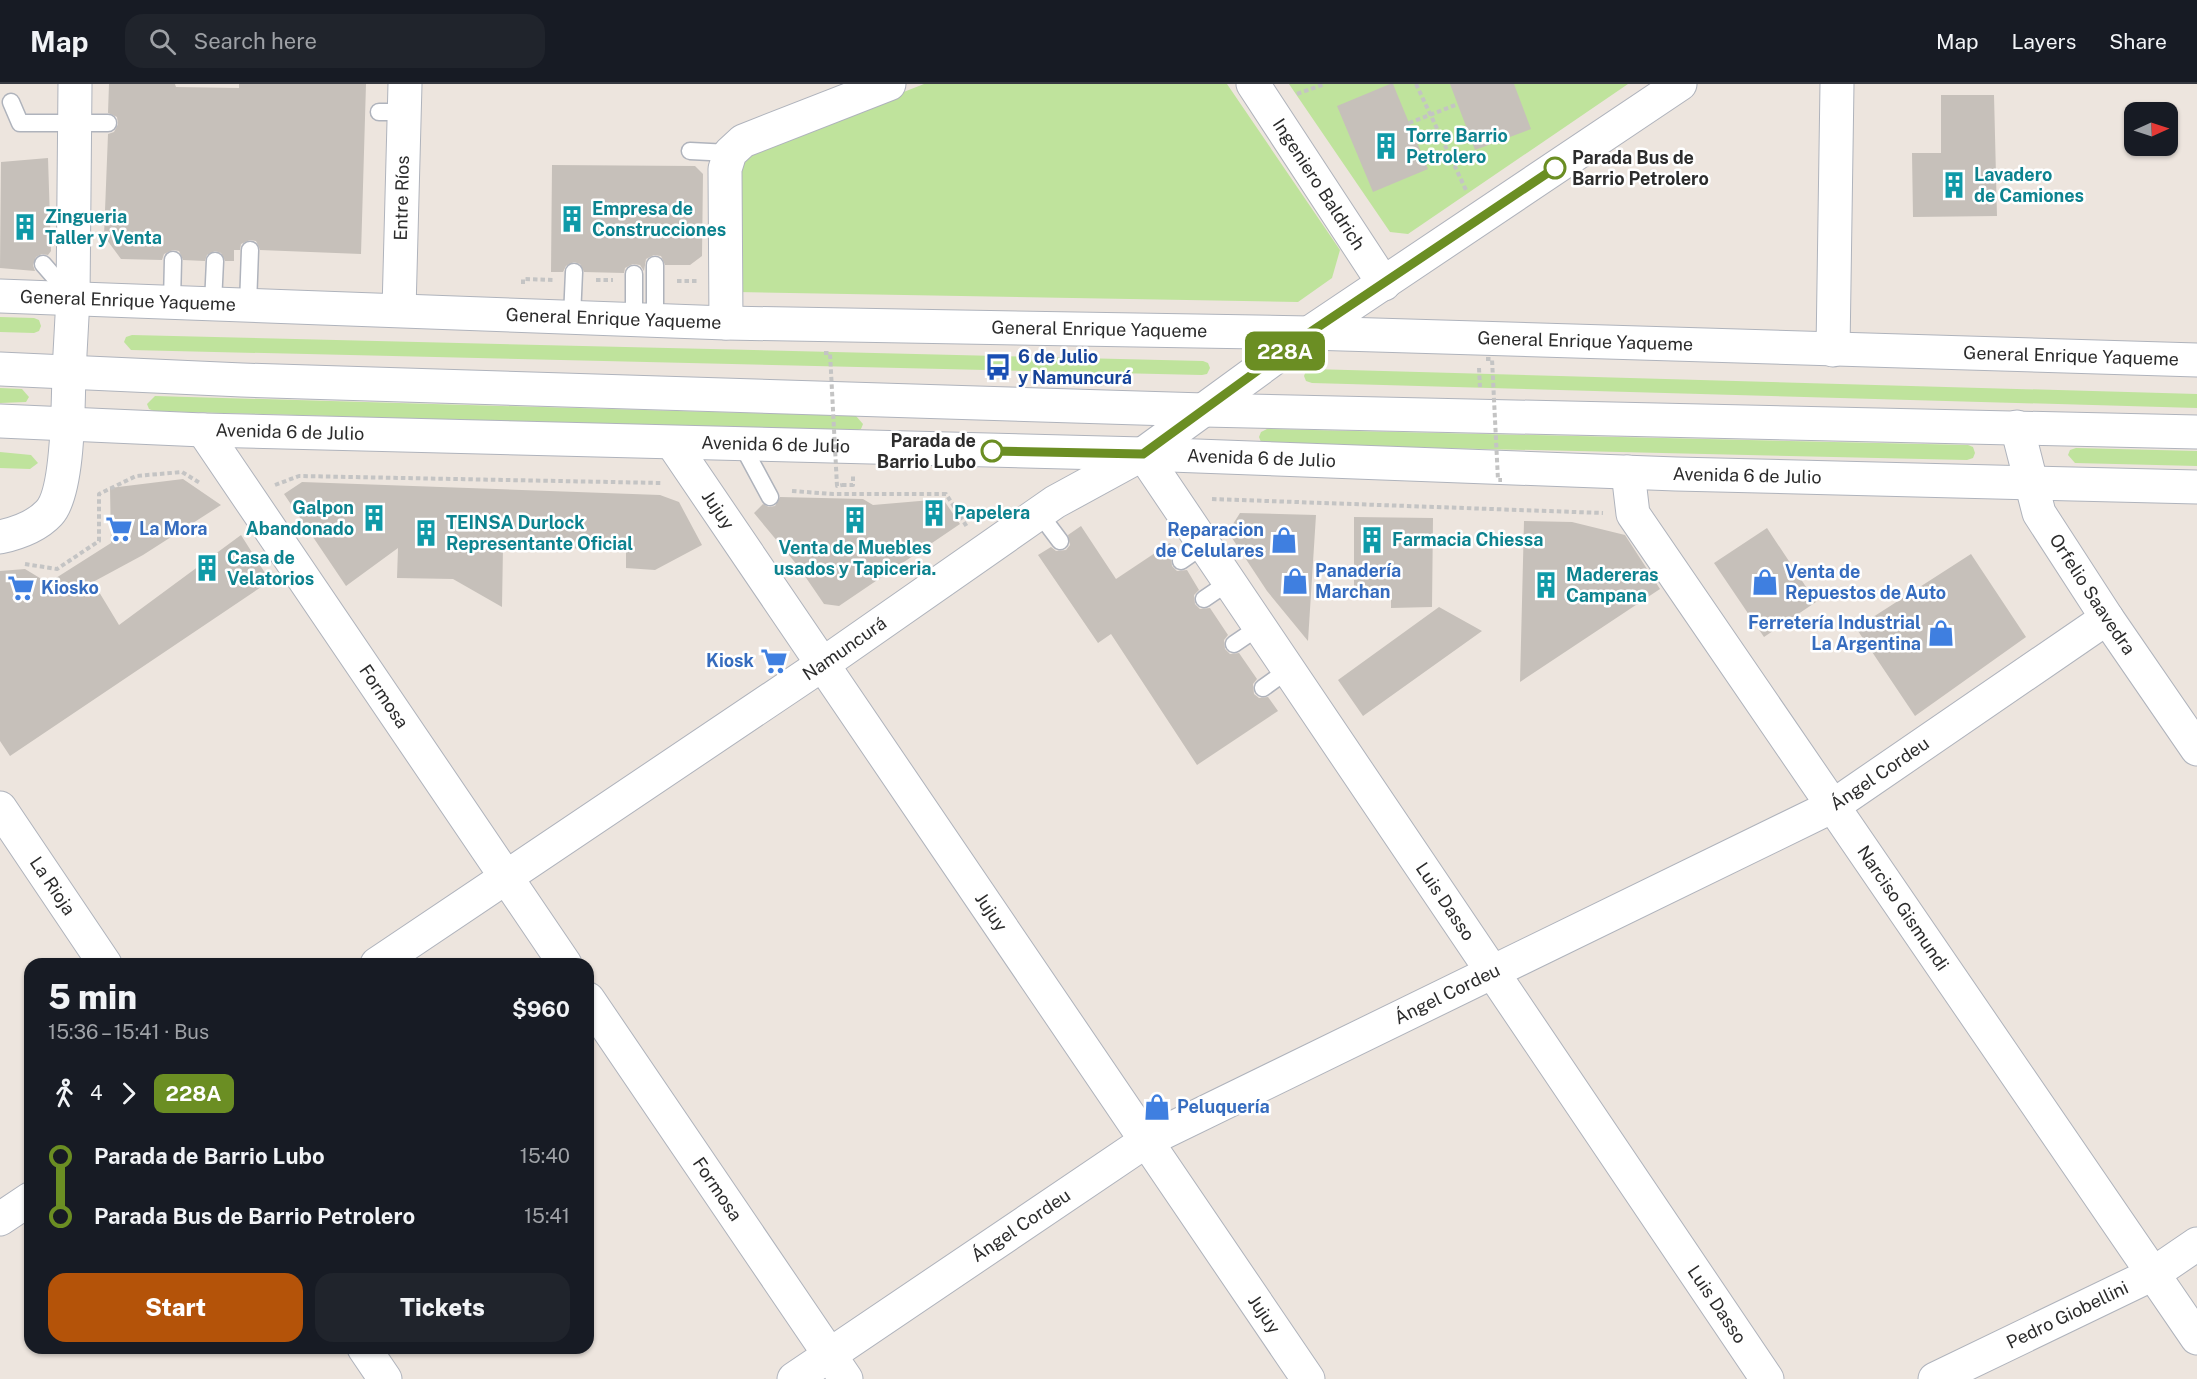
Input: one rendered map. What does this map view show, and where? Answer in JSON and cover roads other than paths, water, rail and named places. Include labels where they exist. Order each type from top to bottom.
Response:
[{"type":"street","points":[[8,551],[24,531],[51,512],[64,472],[73,298],[75,84]]},
{"type":"street","points":[[726,323],[726,169],[730,153],[743,141],[832,94],[889,84]]},
{"type":"street","name":"Ingeniero Baldrich","points":[[1253,84],[1384,284]]},
{"type":"street","name":"Namuncurá","points":[[386,958],[823,664],[1039,513],[1143,454],[1309,333],[1680,84]]},
{"type":"street","points":[[1833,350],[1837,84]]},
{"type":"street","name":"Entre Ríos","points":[[396,102],[399,310]]},
{"type":"street","name":"General Enrique Yaqueme","points":[[0,296],[726,323],[1309,333],[2197,360]]},
{"type":"street","points":[[0,369],[1204,410],[2197,432]]},
{"type":"street","name":"Avenida 6 de Julio","points":[[0,421],[202,430],[674,444],[1143,454],[1628,472],[2197,487]]},
{"type":"street","name":"Orfelio Saavedra","points":[[2017,427],[2039,513],[2107,618],[2197,749]]},
{"type":"street","name":"Formosa","points":[[202,430],[561,958]]},
{"type":"street","name":"Jujuy","points":[[674,444],[1308,1379]]},
{"type":"street","name":"Luis Dasso","points":[[1143,454],[1172,498],[1192,553],[1246,636],[1492,972],[1767,1379]]},
{"type":"street","name":"Narciso Gismundi","points":[[1628,472],[1633,514],[2197,1338]]},
{"type":"street","name":"Ángel Cordeu","points":[[794,1379],[838,1367],[1146,1141],[1833,806],[2107,618]]},
{"type":"street","name":"La Rioja","points":[[0,808],[101,958]]},
{"type":"street","name":"Formosa","points":[[594,1008],[838,1367]]},
{"type":"street","points":[[0,1219],[24,1203]]},
{"type":"street","name":"Pedro Giobellini","points":[[1935,1379],[2153,1274],[2197,1244]]},
{"type":"street","points":[[368,1354],[385,1379]]},
{"type":"lane","points":[[11,102],[20,123],[108,123]]},
{"type":"lane","points":[[690,151],[730,153]]},
{"type":"lane","points":[[248,305],[250,250]]},
{"type":"lane","points":[[172,302],[173,260]]},
{"type":"lane","points":[[213,303],[215,261]]},
{"type":"lane","points":[[44,264],[73,298]]},
{"type":"lane","points":[[644,320],[655,265]]},
{"type":"lane","points":[[572,317],[574,272]]},
{"type":"lane","points":[[634,274],[644,320]]},
{"type":"lane","points":[[742,445],[768,493]]},
{"type":"lane","points":[[1039,513],[1060,541]]},
{"type":"place","name":"Torre Barrio Petrolero","points":[[1386,146]]},
{"type":"place","name":"Parada Bus de Barrio Petrolero","points":[[1555,168]]},
{"type":"place","name":"Lavadero de Camiones","points":[[1954,185]]},
{"type":"place","name":"Empresa de Construcciones","points":[[572,219]]},
{"type":"place","name":"Zingueria Taller y Venta","points":[[25,227]]},
{"type":"place","name":"6 de Julio y Namuncurá","points":[[998,367]]},
{"type":"place","name":"Parada de Barrio Lubo","points":[[992,451]]},
{"type":"place","name":"Papelera","points":[[934,513]]},
{"type":"place","name":"Galpon Abandonado","points":[[374,518]]},
{"type":"place","name":"Venta de Muebles usados y Tapiceria.","points":[[855,520]]},
{"type":"place","name":"La Mora","points":[[119,529]]},
{"type":"place","name":"TEINSA Durlock Representante Oficial","points":[[426,533]]},
{"type":"place","name":"Reparacion de Celulares","points":[[1284,540]]},
{"type":"place","name":"Farmacia Chiessa","points":[[1372,540]]},
{"type":"place","name":"Casa de Velatorios","points":[[207,568]]},
{"type":"place","name":"Panadería Marchan","points":[[1295,581]]},
{"type":"place","name":"Venta de Repuestos de Auto","points":[[1765,582]]},
{"type":"place","name":"Madereras Campana","points":[[1546,585]]},
{"type":"place","name":"Kiosko","points":[[21,588]]},
{"type":"place","name":"Ferretería Industrial La Argentina","points":[[1941,633]]},
{"type":"place","name":"Kiosk","points":[[774,661]]},
{"type":"place","name":"Peluquería","points":[[1157,1107]]}]
